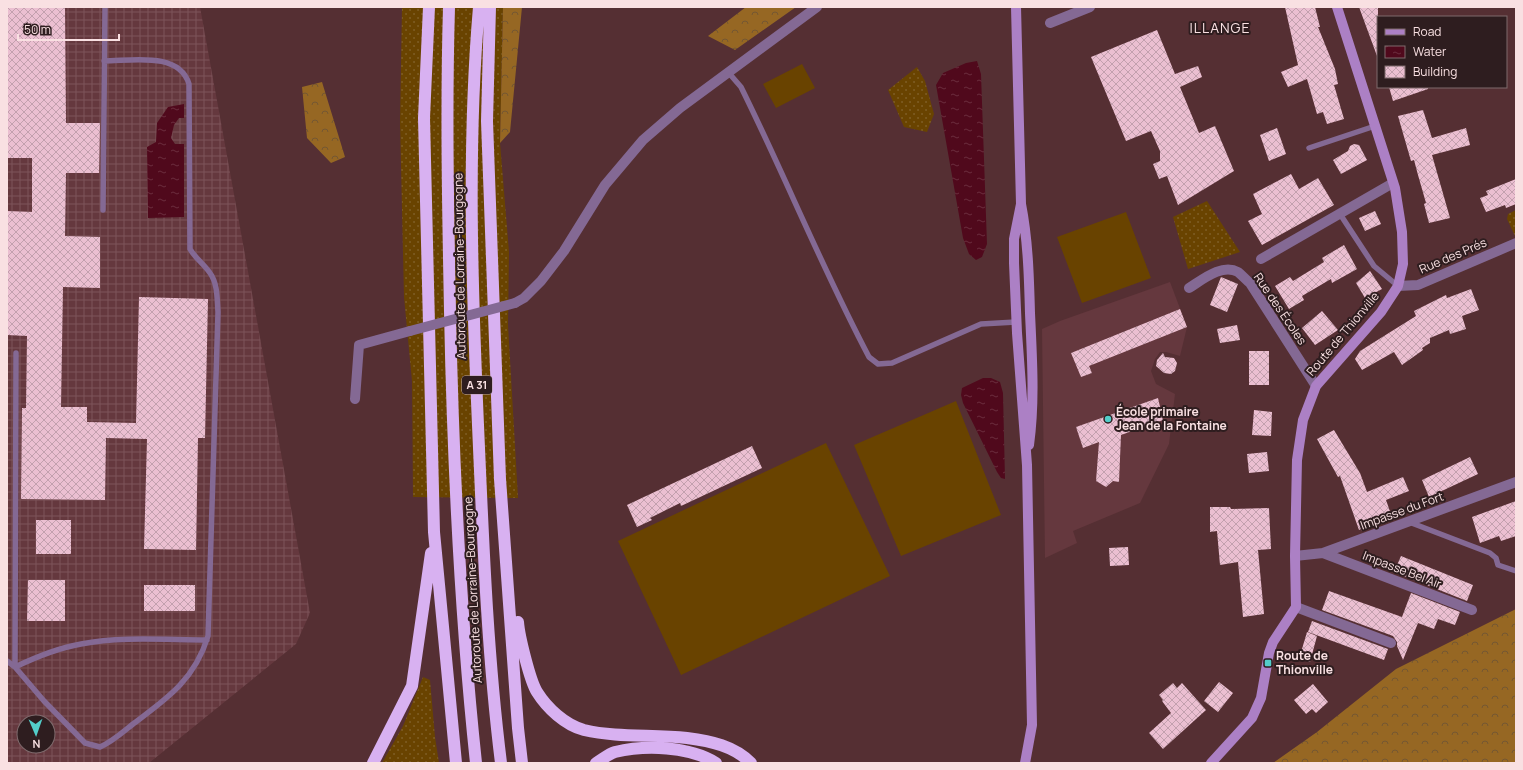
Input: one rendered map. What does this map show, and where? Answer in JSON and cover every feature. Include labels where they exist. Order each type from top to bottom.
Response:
[{"type":"highway","points":[[429,7],[424,118],[434,532],[456,763]]},
{"type":"highway","name":"Autoroute de Lorraine-Bourgogne","points":[[449,7],[448,253],[455,498],[463,620],[476,763]]},
{"type":"highway","name":"Autoroute de Lorraine-Bourgogne","points":[[479,7],[474,121],[472,258],[487,619],[501,763]]},
{"type":"highway","points":[[490,7],[487,121],[500,479],[518,728],[522,763]]},
{"type":"highway","points":[[500,479],[519,637],[536,691],[558,716],[582,729],[613,735],[668,736],[711,741],[744,756],[751,763]]},
{"type":"highway","points":[[373,763],[412,686],[434,532]]},
{"type":"highway","points":[[596,763],[613,753],[658,747],[704,756],[716,763]]},
{"type":"main road","points":[[1016,7],[1021,204],[1027,233],[1032,348],[1033,414],[1027,465]]},
{"type":"main road","name":"Route de Thionville","points":[[1296,607],[1295,556],[1297,460],[1303,420],[1316,386],[1381,312],[1398,286],[1403,264],[1402,232],[1393,183],[1337,7]]},
{"type":"main road","points":[[1021,204],[1014,239],[1016,333],[1027,465],[1032,725],[1025,763]]},
{"type":"main road","points":[[1016,333],[1026,336],[1032,348]]},
{"type":"main road","points":[[1211,763],[1252,718],[1257,710],[1261,698],[1271,648],[1296,607]]},
{"type":"street","points":[[355,400],[359,345],[515,303],[524,298],[542,281],[564,251],[605,185],[643,140],[680,108],[817,7]]},
{"type":"street","points":[[1050,23],[1090,7]]},
{"type":"street","points":[[1261,259],[1393,183]]},
{"type":"street","name":"Rue des Prés","points":[[1398,286],[1418,285],[1516,243]]},
{"type":"street","name":"Rue des Écoles","points":[[1189,288],[1214,273],[1225,269],[1237,272],[1250,283],[1316,386]]},
{"type":"street","name":"Impasse du Fort","points":[[1295,556],[1324,553],[1516,482]]},
{"type":"street","name":"Impasse Bel Air","points":[[1324,553],[1472,610]]},
{"type":"street","points":[[1296,607],[1391,643]]},
{"type":"lane","points":[[103,210],[105,7]]},
{"type":"lane","points":[[7,660],[84,743],[100,747],[163,702],[186,679],[203,653],[210,623],[218,312],[215,284],[211,274],[194,256],[190,249],[189,84],[187,77],[181,71],[166,62],[154,60],[104,61]]},
{"type":"lane","points":[[728,72],[741,87],[757,119],[822,264],[869,357],[878,364],[892,363],[981,324],[1016,322]]},
{"type":"lane","points":[[1309,148],[1375,126]]},
{"type":"lane","points":[[1340,214],[1374,266],[1398,286]]},
{"type":"lane","points":[[15,667],[16,353]]},
{"type":"lane","points":[[1409,522],[1490,553],[1496,558],[1498,565],[1516,572]]},
{"type":"lane","points":[[15,667],[44,654],[81,644],[104,641],[207,640]]},
{"type":"shaded area","points":[[7,7],[200,7],[310,613],[296,644],[149,763],[7,763]]},
{"type":"shaded area","points":[[402,7],[503,7],[500,143],[509,252],[508,325],[518,498],[413,497],[412,381],[404,297],[400,122]]},
{"type":"shaded area","points":[[802,64],[815,88],[776,108],[763,84]]},
{"type":"shaded area","points":[[917,67],[925,81],[934,114],[927,132],[904,127],[888,90]]},
{"type":"shaded area","points":[[1207,201],[1240,252],[1188,269],[1173,217]]},
{"type":"shaded area","points":[[1516,210],[1515,236],[1507,219],[1508,214]]},
{"type":"shaded area","points":[[1126,212],[1151,278],[1082,303],[1057,237]]},
{"type":"shaded area","name":"École primaire Jean de la Fontaine","points":[[1170,282],[1187,327],[1180,356],[1160,352],[1155,359],[1151,371],[1156,384],[1175,394],[1169,444],[1140,503],[1073,531],[1077,543],[1045,558],[1042,329],[1060,321]]},
{"type":"shaded area","points":[[956,401],[1001,515],[901,556],[854,445]]},
{"type":"shaded area","points":[[826,443],[890,576],[681,675],[618,541]]},
{"type":"shaded area","points":[[423,677],[430,680],[439,763],[382,763],[403,726]]},
{"type":"green space","points":[[503,7],[522,7],[510,132],[500,143]]},
{"type":"green space","points":[[746,7],[796,7],[735,50],[708,36]]},
{"type":"green space","points":[[322,82],[345,157],[331,163],[307,138],[302,87]]},
{"type":"green space","points":[[1516,609],[1516,763],[1273,763],[1317,732],[1396,669]]},
{"type":"water","points":[[977,61],[981,74],[987,244],[982,257],[976,260],[969,254],[963,238],[936,85],[943,73],[966,63]]},
{"type":"water","points":[[184,104],[184,118],[179,118],[174,125],[171,138],[175,144],[184,144],[184,217],[148,218],[147,147],[156,142],[157,123],[168,107]]},
{"type":"water","points":[[983,378],[991,378],[1000,382],[1003,393],[1005,479],[1001,478],[997,472],[963,403],[961,395],[962,388]]},
{"type":"building","points":[[7,7],[65,7],[66,123],[100,123],[99,173],[66,173],[65,236],[100,237],[100,288],[63,287],[61,407],[87,407],[87,422],[136,423],[139,297],[208,299],[205,438],[198,438],[196,550],[144,549],[147,439],[106,438],[105,500],[21,499],[22,408],[26,408],[27,336],[7,335],[7,211],[32,212],[32,158],[7,158]]},
{"type":"building","points":[[1285,7],[1315,7],[1320,27],[1318,27],[1335,69],[1338,84],[1334,85],[1344,119],[1327,124],[1323,112],[1317,114],[1307,79],[1288,87],[1281,72],[1298,65]]},
{"type":"building","points":[[1359,7],[1378,7],[1377,56]]},
{"type":"building","points":[[1157,30],[1175,74],[1198,66],[1202,77],[1180,87],[1199,133],[1215,126],[1234,171],[1178,205],[1167,176],[1159,179],[1153,164],[1160,161],[1160,151],[1151,131],[1126,141],[1091,57]]},
{"type":"building","points":[[1389,88],[1428,88],[1428,89],[1393,101]]},
{"type":"building","points":[[1423,110],[1432,138],[1466,128],[1470,145],[1432,155],[1450,218],[1429,223],[1424,204],[1426,203],[1414,160],[1411,161],[1398,116]]},
{"type":"building","points":[[1277,128],[1286,154],[1269,161],[1260,135]]},
{"type":"building","points":[[1354,144],[1359,145],[1367,160],[1341,174],[1333,160],[1348,151],[1350,146]]},
{"type":"building","points":[[1291,174],[1299,189],[1318,178],[1334,205],[1262,245],[1248,221],[1262,214],[1253,194]]},
{"type":"building","points":[[1516,179],[1516,204],[1506,208],[1505,205],[1486,212],[1480,198],[1488,195],[1486,191]]},
{"type":"building","points":[[1375,211],[1381,224],[1365,231],[1359,218]]},
{"type":"building","points":[[1344,245],[1357,269],[1332,283],[1331,279],[1302,296],[1304,300],[1289,309],[1275,286],[1290,277],[1293,281],[1324,262],[1322,258]]},
{"type":"building","points":[[1370,271],[1382,289],[1365,298],[1356,283]]},
{"type":"building","points":[[1221,277],[1238,284],[1227,312],[1210,305]]},
{"type":"building","points":[[1471,289],[1479,310],[1462,316],[1466,329],[1450,334],[1449,330],[1430,338],[1430,343],[1422,348],[1423,350],[1402,365],[1394,352],[1362,370],[1355,359],[1360,351],[1416,316],[1414,311],[1446,295],[1447,298]]},
{"type":"building","points":[[1180,309],[1187,327],[1089,366],[1092,373],[1081,377],[1071,353]]},
{"type":"building","points":[[1322,311],[1338,330],[1315,345],[1302,328]]},
{"type":"building","points":[[1237,325],[1240,340],[1220,343],[1217,329]]},
{"type":"building","points":[[1249,351],[1269,351],[1269,385],[1249,385]]},
{"type":"building","points":[[1163,353],[1165,357],[1174,358],[1177,363],[1175,371],[1171,374],[1164,373],[1156,366],[1157,360]]},
{"type":"building","points":[[1158,398],[1163,420],[1121,435],[1119,482],[1113,481],[1106,487],[1096,481],[1099,442],[1083,448],[1076,427]]},
{"type":"building","points":[[1254,410],[1272,412],[1271,436],[1252,435]]},
{"type":"building","points":[[1334,430],[1360,473],[1367,492],[1403,477],[1409,491],[1386,500],[1392,517],[1386,519],[1387,521],[1362,531],[1361,529],[1359,530],[1340,476],[1338,477],[1317,439]]},
{"type":"building","points":[[752,446],[762,468],[681,506],[680,503],[650,518],[652,520],[637,527],[627,505]]},
{"type":"building","points":[[1267,452],[1269,471],[1249,473],[1247,454]]},
{"type":"building","points":[[1470,457],[1478,474],[1429,497],[1422,480]]},
{"type":"building","points":[[1516,501],[1516,536],[1501,541],[1499,536],[1480,543],[1472,517]]},
{"type":"building","points":[[1210,507],[1230,507],[1231,509],[1269,508],[1271,549],[1258,550],[1264,614],[1243,617],[1238,562],[1220,565],[1217,531],[1210,532]]},
{"type":"building","points":[[36,520],[71,520],[71,554],[36,554]]},
{"type":"building","points":[[1128,547],[1129,565],[1110,566],[1109,548]]},
{"type":"building","points":[[1401,556],[1473,585],[1467,601],[1394,572]]},
{"type":"building","points":[[28,580],[65,580],[65,621],[27,621]]},
{"type":"building","points":[[144,585],[195,585],[195,611],[144,611]]},
{"type":"building","points":[[1329,591],[1402,617],[1411,593],[1460,612],[1455,625],[1438,619],[1434,629],[1418,623],[1403,660],[1397,646],[1397,642],[1393,636],[1322,610]]},
{"type":"building","points":[[1312,621],[1388,649],[1384,660],[1308,632]]},
{"type":"building","points":[[1307,632],[1317,636],[1310,662],[1299,659]]},
{"type":"building","points":[[1219,682],[1233,693],[1218,712],[1204,701]]},
{"type":"building","points":[[1173,683],[1177,688],[1182,683],[1206,710],[1163,749],[1149,733],[1171,713],[1159,695]]},
{"type":"building","points":[[1313,684],[1328,702],[1316,713],[1312,709],[1306,714],[1294,700]]},
{"type":"place","name":"École primaire Jean de la Fontaine","points":[[1108,419]]},
{"type":"place","name":"Route de Thionville","points":[[1268,663]]},
{"type":"district","name":"ILLANGE","points":[[1220,28]]}]
